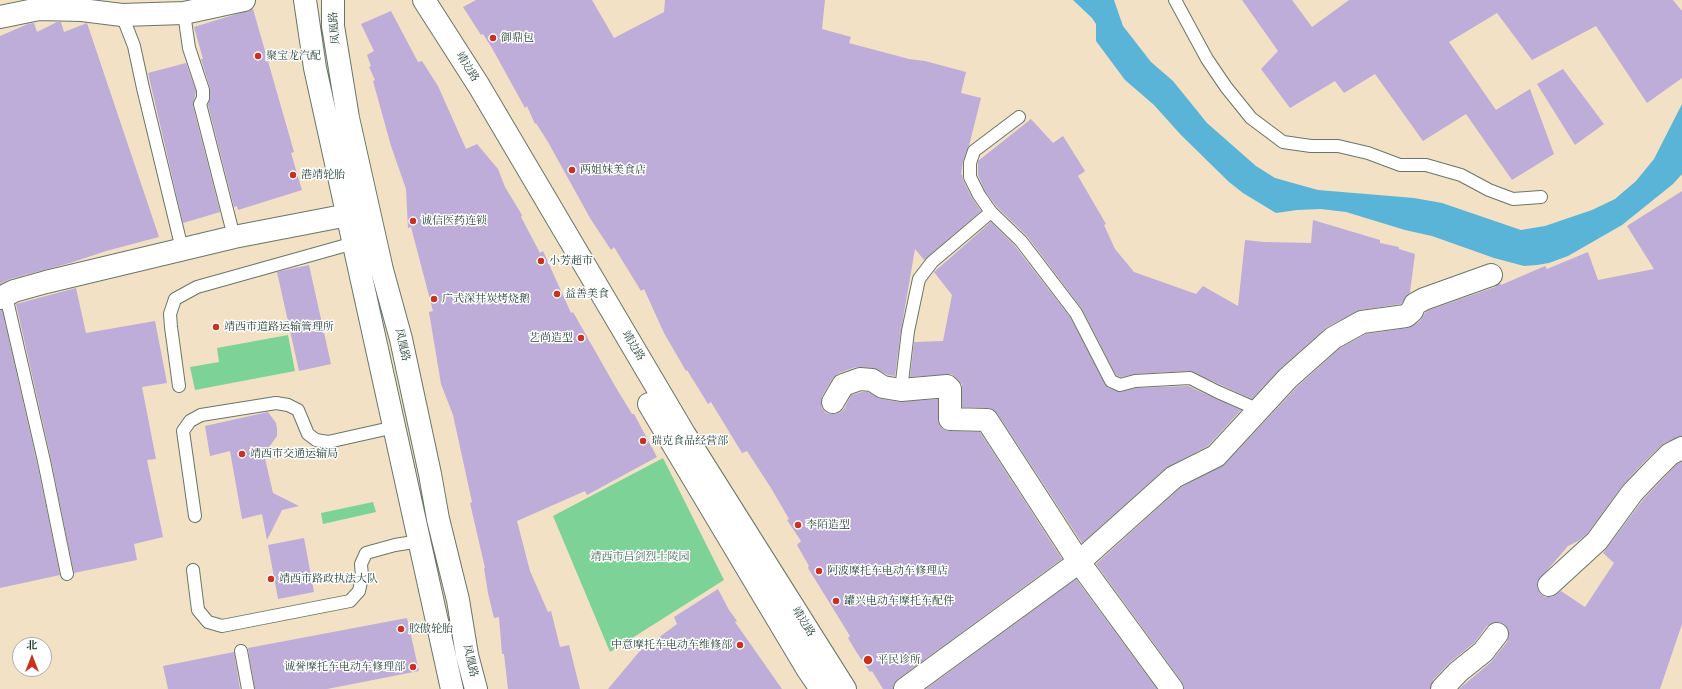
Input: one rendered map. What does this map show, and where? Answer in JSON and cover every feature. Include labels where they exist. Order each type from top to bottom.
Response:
[{"type":"main road","points":[[0,17],[39,9],[95,11],[122,14],[184,13],[214,8],[244,0]]},
{"type":"main road","name":"凤凰路","points":[[305,0],[315,68],[452,689]]},
{"type":"main road","name":"凤凰路","points":[[333,0],[333,26],[348,118],[382,270],[401,339],[430,474],[438,519],[458,600],[467,655],[476,689]]},
{"type":"main road","name":"靖边路","points":[[407,0],[436,39],[674,447],[808,670],[822,689]]},
{"type":"main road","name":"靖边路","points":[[424,0],[483,93],[685,435],[845,689]]},
{"type":"main road","points":[[3,297],[14,291],[46,282],[234,237],[348,215]]},
{"type":"main road","points":[[905,689],[1079,562],[1174,477],[1216,456],[1293,374],[1333,338],[1362,322],[1406,316],[1412,311],[1415,304],[1424,299],[1492,275]]},
{"type":"main road","points":[[834,402],[843,385],[860,379],[872,380],[883,387],[901,390],[947,386],[950,389],[950,419],[987,420],[1079,562],[1172,689]]},
{"type":"main road","points":[[1548,585],[1597,541],[1632,494],[1654,470],[1670,454],[1682,448]]},
{"type":"main road","points":[[1442,689],[1458,672],[1483,652],[1497,634]]},
{"type":"lane","points":[[1175,0],[1207,59],[1226,87],[1251,118],[1283,142],[1311,146],[1338,146],[1368,153],[1400,165],[1426,165],[1461,175],[1489,190],[1513,199],[1542,197]]},
{"type":"lane","points":[[184,13],[189,48],[203,90],[203,98],[200,104],[234,237]]},
{"type":"lane","points":[[122,14],[134,46],[182,250]]},
{"type":"lane","points":[[1019,117],[974,151],[970,163],[970,177],[979,195],[991,212],[1021,241],[1076,313],[1111,381],[1120,385],[1135,381],[1190,378],[1259,410]]},
{"type":"lane","points":[[901,390],[908,331],[919,279],[932,262],[991,212]]},
{"type":"lane","points":[[179,386],[170,320],[170,314],[175,299],[197,288],[354,243]]},
{"type":"lane","points":[[3,297],[44,461],[67,574]]},
{"type":"lane","points":[[195,516],[182,431],[190,421],[201,415],[276,403],[288,405],[298,410],[308,434],[316,440],[328,442],[394,427]]},
{"type":"lane","points":[[194,570],[198,610],[208,622],[222,626],[350,601],[359,591],[362,576],[361,564],[366,553],[395,545],[420,541]]},
{"type":"lane","points":[[241,651],[248,689]]},
{"type":"green space","points":[[288,335],[295,371],[195,390],[190,367],[219,362],[217,348]]},
{"type":"green space","name":"靖西市吕剑烈士陵园","points":[[663,458],[724,580],[610,652],[553,516]]},
{"type":"green space","points":[[373,502],[376,512],[323,524],[321,513]]},
{"type":"water","points":[[1073,0],[1114,0],[1123,26],[1151,62],[1173,81],[1207,123],[1256,166],[1275,178],[1318,190],[1414,198],[1442,203],[1521,230],[1545,226],[1592,210],[1615,199],[1636,181],[1654,159],[1682,104],[1682,174],[1673,184],[1622,225],[1568,256],[1549,263],[1537,265],[1524,266],[1494,258],[1432,236],[1405,230],[1346,212],[1321,209],[1276,213],[1243,193],[1229,182],[1181,135],[1154,105],[1125,80],[1096,41],[1096,24],[1092,18]]},
{"type":"building","points":[[476,0],[592,0],[614,38],[664,12],[665,0],[825,0],[822,29],[851,37],[849,43],[966,72],[961,93],[981,98],[969,146],[963,161],[961,175],[962,174],[963,180],[972,198],[981,211],[924,260],[915,249],[901,330],[895,376],[888,375],[873,368],[856,367],[839,373],[833,378],[822,396],[822,408],[826,413],[839,413],[844,409],[851,395],[862,392],[868,392],[881,399],[899,402],[938,399],[939,425],[944,430],[949,431],[980,432],[1062,559],[898,679],[894,684],[893,689],[883,689],[872,671],[870,672],[857,653],[848,638],[850,636],[808,568],[809,566],[797,545],[801,541],[787,520],[789,519],[771,488],[747,451],[742,453],[711,402],[708,404],[687,370],[686,371],[664,333],[644,289],[641,291],[614,247],[611,250],[590,218],[548,142],[536,123],[535,124],[527,106],[525,108],[492,48],[483,34],[481,35],[463,7]]},
{"type":"building","points":[[1242,0],[1292,0],[1312,27],[1349,0],[1673,0],[1682,11],[1682,78],[1647,103],[1596,26],[1532,60],[1497,13],[1449,42],[1496,110],[1530,89],[1554,154],[1512,180],[1466,114],[1423,141],[1375,74],[1344,93],[1335,81],[1290,108],[1261,69],[1278,51]]},
{"type":"building","points":[[253,9],[294,152],[291,153],[302,190],[238,210],[237,206],[234,207],[208,105],[210,88],[201,59],[203,59],[194,27]]},
{"type":"building","points":[[391,11],[418,62],[422,61],[438,86],[466,149],[477,144],[498,169],[505,187],[522,215],[521,217],[540,253],[543,251],[571,313],[573,312],[615,386],[632,414],[634,414],[657,457],[587,495],[585,491],[517,521],[530,571],[548,612],[551,611],[560,647],[569,645],[580,689],[508,689],[504,654],[502,654],[499,617],[494,618],[488,593],[485,568],[470,503],[472,502],[453,415],[441,384],[429,312],[433,311],[411,227],[408,228],[406,189],[391,146],[373,81],[375,80],[369,67],[371,66],[367,55],[374,51],[361,24]]},
{"type":"building","points":[[57,22],[61,22],[64,32],[87,23],[159,237],[10,279],[0,284],[0,36],[28,24],[34,23],[37,32]]},
{"type":"building","points":[[186,63],[196,91],[193,106],[220,212],[183,223],[148,73]]},
{"type":"building","points":[[1563,69],[1604,124],[1575,145],[1537,84]]},
{"type":"building","points":[[1031,119],[1053,143],[1063,136],[1085,171],[1078,176],[1106,224],[1104,225],[1115,249],[1134,272],[1196,294],[1203,286],[1238,306],[1245,240],[1311,243],[1313,220],[1380,240],[1380,243],[1399,247],[1399,249],[1415,254],[1410,292],[1401,304],[1360,310],[1327,327],[1280,369],[1252,399],[1190,371],[1135,374],[1121,377],[1116,375],[1082,309],[1027,236],[997,207],[985,191],[978,175],[978,161]]},
{"type":"building","points":[[1682,191],[1682,436],[1664,443],[1645,461],[1622,486],[1588,533],[1578,541],[1568,546],[1537,582],[1537,587],[1540,593],[1545,597],[1552,597],[1561,591],[1585,607],[1614,563],[1603,553],[1642,501],[1677,464],[1682,462],[1682,624],[1660,689],[1459,689],[1491,662],[1507,642],[1509,635],[1508,629],[1504,624],[1498,622],[1487,626],[1474,643],[1449,663],[1433,680],[1430,689],[1184,689],[1182,682],[1096,564],[1181,487],[1225,464],[1297,387],[1340,348],[1366,334],[1408,328],[1420,321],[1429,310],[1495,287],[1500,283],[1501,285],[1545,266],[1547,269],[1588,252],[1598,280],[1654,269],[1627,226]]},
{"type":"building","points":[[991,222],[1015,246],[1070,317],[1108,388],[1121,392],[1136,388],[1188,386],[1241,410],[1208,446],[1166,468],[1082,543],[997,413],[988,408],[962,407],[962,384],[952,374],[910,377],[914,342],[943,341],[952,295],[934,272]]},
{"type":"building","points":[[309,265],[331,364],[299,371],[277,272]]},
{"type":"building","points":[[76,288],[86,333],[155,321],[167,383],[142,387],[156,459],[147,460],[163,537],[134,544],[137,560],[74,573],[51,459],[16,304]]},
{"type":"building","points":[[0,310],[2,310],[37,463],[60,575],[0,588]]},
{"type":"building","points":[[268,412],[276,423],[277,429],[277,436],[264,454],[273,493],[299,506],[282,510],[267,540],[262,514],[242,519],[230,451],[210,456],[205,426]]},
{"type":"building","points":[[304,538],[314,592],[278,599],[268,545]]},
{"type":"building","points":[[1076,579],[1157,689],[926,689]]},
{"type":"building","points":[[718,589],[729,610],[737,621],[735,622],[782,689],[608,689],[639,652],[677,624],[674,617]]},
{"type":"building","points":[[407,618],[419,671],[327,689],[255,689],[248,648]]},
{"type":"building","points":[[234,652],[240,689],[168,689],[163,666]]},
{"type":"place","name":"御鼎包","points":[[493,38]]},
{"type":"place","name":"聚宝龙汽配","points":[[258,56]]},
{"type":"place","name":"两姐妹美食店","points":[[572,170]]},
{"type":"place","name":"港靖轮胎","points":[[293,175]]},
{"type":"place","name":"诚信医药连锁","points":[[413,221]]},
{"type":"place","name":"小芳超市","points":[[541,261]]},
{"type":"place","name":"益善美食","points":[[557,294]]},
{"type":"place","name":"广式深井炭烤烧鹅","points":[[434,299]]},
{"type":"place","name":"靖西市道路运输管理所","points":[[216,327]]},
{"type":"place","name":"艺尚造型","points":[[581,338]]},
{"type":"place","name":"瑞克食品经营部","points":[[643,441]]},
{"type":"place","name":"靖西市交通运输局","points":[[242,454]]},
{"type":"place","name":"李陌造型","points":[[798,525]]},
{"type":"place","name":"阿波摩托车电动车修理店","points":[[819,571]]},
{"type":"place","name":"靖西市路政执法大队","points":[[271,579]]},
{"type":"place","name":"罐兴电动车摩托车配件","points":[[836,601]]},
{"type":"place","name":"胶傲轮胎","points":[[401,629]]},
{"type":"place","name":"中意摩托车电动车维修部","points":[[740,645]]},
{"type":"place","name":"平民诊所","points":[[868,660]]},
{"type":"place","name":"诚誉摩托车电动车修理部","points":[[413,667]]}]
